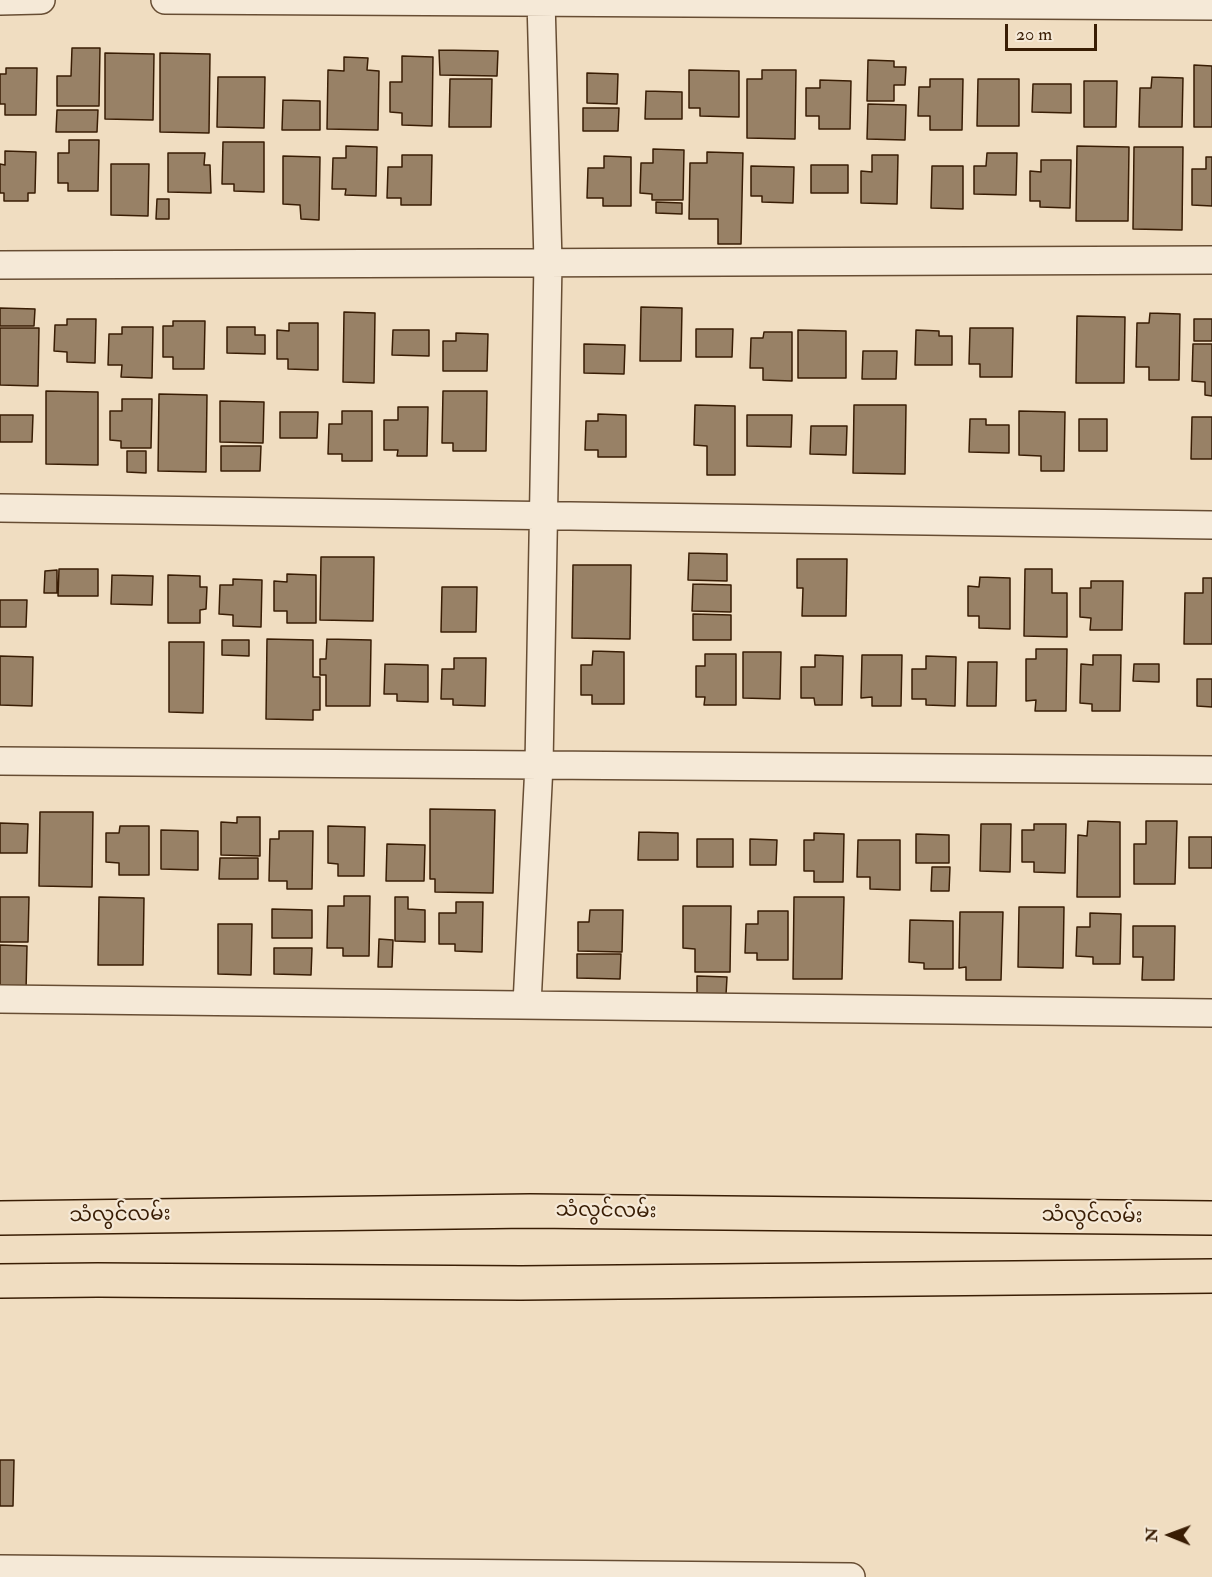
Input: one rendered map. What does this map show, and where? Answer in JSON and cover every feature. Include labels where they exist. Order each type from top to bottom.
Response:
[{"type":"main road","name":"သံလွင်လမ်း","points":[[0,1218],[530,1211],[1212,1218]]},
{"type":"main road","points":[[0,1281],[520,1283],[1212,1276]]},
{"type":"street","points":[[0,1],[41,0]]},
{"type":"street","points":[[165,0],[1212,6]]},
{"type":"street","points":[[527,1004],[539,765],[548,262],[541,1]]},
{"type":"street","points":[[0,265],[1212,260]]},
{"type":"street","points":[[0,508],[1212,525]]},
{"type":"street","points":[[0,760],[1212,770]]},
{"type":"street","points":[[0,999],[1212,1013]]},
{"type":"street","points":[[0,1569],[536,1576],[851,1577]]},
{"type":"building","points":[[72,48],[100,48],[99,106],[57,106],[57,76],[71,76]]},
{"type":"building","points":[[439,50],[498,51],[497,76],[440,75]]},
{"type":"building","points":[[105,53],[154,54],[153,120],[105,119]]},
{"type":"building","points":[[160,53],[210,54],[209,133],[160,132]]},
{"type":"building","points":[[402,56],[433,57],[432,126],[402,125],[402,113],[390,112],[390,82],[402,82]]},
{"type":"building","points":[[344,57],[368,58],[367,70],[379,71],[378,130],[327,129],[328,70],[344,71]]},
{"type":"building","points":[[868,60],[894,61],[894,67],[906,67],[905,85],[894,85],[894,101],[867,101]]},
{"type":"building","points":[[1194,65],[1212,66],[1212,127],[1194,127]]},
{"type":"building","points":[[6,68],[37,68],[36,115],[5,115],[5,104],[0,104],[0,74],[6,74]]},
{"type":"building","points":[[689,70],[739,71],[739,117],[700,116],[700,108],[689,108]]},
{"type":"building","points":[[762,70],[796,70],[795,139],[747,138],[747,79],[762,79]]},
{"type":"building","points":[[587,73],[618,74],[617,104],[587,103]]},
{"type":"building","points":[[218,77],[265,77],[264,128],[217,127]]},
{"type":"building","points":[[1152,77],[1183,78],[1182,127],[1139,127],[1140,88],[1151,88]]},
{"type":"building","points":[[450,79],[492,79],[491,127],[449,127]]},
{"type":"building","points":[[930,79],[963,79],[962,130],[930,130],[930,116],[918,116],[919,87],[930,87]]},
{"type":"building","points":[[978,79],[1019,79],[1019,126],[977,126]]},
{"type":"building","points":[[820,80],[851,81],[850,129],[819,129],[819,116],[806,116],[806,88],[820,88]]},
{"type":"building","points":[[1084,81],[1117,81],[1116,127],[1084,127]]},
{"type":"building","points":[[1033,84],[1071,84],[1071,113],[1032,112]]},
{"type":"building","points":[[646,91],[682,92],[682,119],[645,119]]},
{"type":"building","points":[[283,100],[320,101],[320,130],[282,130]]},
{"type":"building","points":[[868,104],[906,105],[905,140],[867,139]]},
{"type":"building","points":[[583,108],[619,108],[618,131],[583,131]]},
{"type":"building","points":[[57,110],[98,110],[97,132],[56,132]]},
{"type":"building","points":[[69,140],[99,140],[98,191],[68,191],[68,183],[58,183],[58,153],[69,153]]},
{"type":"building","points":[[223,142],[264,142],[264,192],[234,191],[234,184],[222,184]]},
{"type":"building","points":[[346,146],[377,147],[376,196],[345,195],[346,189],[332,189],[333,158],[346,158]]},
{"type":"building","points":[[1077,146],[1129,147],[1128,221],[1076,221]]},
{"type":"building","points":[[1134,147],[1183,147],[1182,230],[1133,229]]},
{"type":"building","points":[[653,149],[684,150],[683,200],[652,200],[652,194],[640,193],[641,163],[653,163]]},
{"type":"building","points":[[5,151],[36,152],[35,193],[28,193],[28,201],[4,201],[4,193],[0,193],[0,164],[5,165]]},
{"type":"building","points":[[707,152],[743,153],[741,244],[718,244],[718,219],[689,219],[690,163],[707,163]]},
{"type":"building","points":[[168,153],[205,153],[204,165],[210,165],[211,193],[168,192]]},
{"type":"building","points":[[987,153],[1017,153],[1016,195],[974,194],[974,166],[986,166]]},
{"type":"building","points":[[402,155],[432,155],[431,205],[401,205],[401,198],[387,198],[388,167],[402,167]]},
{"type":"building","points":[[872,155],[898,155],[897,204],[861,203],[861,171],[872,172]]},
{"type":"building","points":[[283,156],[320,157],[319,220],[301,219],[300,205],[283,204]]},
{"type":"building","points":[[604,156],[631,157],[631,206],[603,206],[603,198],[587,198],[588,168],[604,168]]},
{"type":"building","points":[[1206,157],[1212,157],[1212,206],[1192,205],[1192,169],[1206,169]]},
{"type":"building","points":[[1041,160],[1071,160],[1070,208],[1040,207],[1040,201],[1030,201],[1030,171],[1041,172]]},
{"type":"building","points":[[111,164],[149,164],[148,216],[111,215]]},
{"type":"building","points":[[811,165],[848,165],[848,193],[811,193]]},
{"type":"building","points":[[751,166],[794,167],[793,203],[762,202],[762,196],[751,196]]},
{"type":"building","points":[[932,166],[963,166],[963,209],[931,208]]},
{"type":"building","points":[[157,199],[169,199],[169,219],[156,219]]},
{"type":"building","points":[[656,202],[682,203],[682,214],[656,213]]},
{"type":"building","points":[[641,307],[682,308],[681,361],[640,361]]},
{"type":"building","points":[[0,308],[35,309],[34,326],[0,326]]},
{"type":"building","points":[[344,312],[375,313],[374,383],[343,382]]},
{"type":"building","points":[[1150,313],[1180,314],[1179,380],[1149,380],[1149,367],[1136,367],[1137,323],[1149,323]]},
{"type":"building","points":[[1077,316],[1125,317],[1124,383],[1076,383]]},
{"type":"building","points":[[67,319],[96,319],[95,363],[67,362],[67,352],[54,351],[55,325],[67,325]]},
{"type":"building","points":[[1194,319],[1212,319],[1212,341],[1194,341]]},
{"type":"building","points":[[173,321],[205,321],[204,369],[173,369],[173,357],[163,357],[163,326],[173,326]]},
{"type":"building","points":[[289,323],[318,323],[318,370],[288,369],[288,359],[277,359],[277,330],[289,331]]},
{"type":"building","points":[[122,327],[153,327],[152,378],[121,377],[122,365],[108,365],[109,334],[122,334]]},
{"type":"building","points":[[227,327],[255,327],[255,335],[265,335],[265,354],[227,353]]},
{"type":"building","points":[[0,328],[39,328],[38,386],[0,385]]},
{"type":"building","points":[[970,328],[1013,328],[1012,377],[980,377],[980,364],[969,364]]},
{"type":"building","points":[[696,329],[733,329],[732,357],[696,357]]},
{"type":"building","points":[[393,330],[429,330],[429,356],[392,355]]},
{"type":"building","points":[[798,330],[846,331],[846,378],[798,378]]},
{"type":"building","points":[[916,330],[939,331],[939,336],[952,336],[952,365],[915,365]]},
{"type":"building","points":[[764,332],[792,332],[792,381],[763,380],[763,368],[750,368],[751,338],[763,338]]},
{"type":"building","points":[[456,333],[488,334],[487,371],[443,371],[443,341],[456,341]]},
{"type":"building","points":[[584,344],[625,345],[624,374],[584,373]]},
{"type":"building","points":[[1193,344],[1212,344],[1212,396],[1205,395],[1205,382],[1192,381]]},
{"type":"building","points":[[863,351],[897,351],[896,379],[862,379]]},
{"type":"building","points":[[46,391],[98,392],[98,465],[46,464]]},
{"type":"building","points":[[443,391],[487,391],[486,451],[453,451],[453,443],[442,443]]},
{"type":"building","points":[[159,394],[207,395],[206,472],[158,471]]},
{"type":"building","points":[[122,399],[152,399],[151,448],[121,448],[121,441],[110,440],[110,411],[122,411]]},
{"type":"building","points":[[220,401],[264,402],[263,443],[220,442]]},
{"type":"building","points":[[695,405],[735,406],[735,475],[707,475],[707,446],[694,445]]},
{"type":"building","points":[[854,405],[906,405],[905,474],[853,473]]},
{"type":"building","points":[[398,407],[428,407],[427,456],[397,456],[398,450],[384,450],[384,420],[398,420]]},
{"type":"building","points":[[342,411],[372,411],[372,461],[342,461],[342,454],[328,454],[329,424],[342,424]]},
{"type":"building","points":[[1019,411],[1065,412],[1064,471],[1041,471],[1041,456],[1019,455]]},
{"type":"building","points":[[280,412],[318,412],[317,438],[280,438]]},
{"type":"building","points":[[598,414],[626,415],[626,457],[598,457],[598,450],[585,450],[586,421],[598,421]]},
{"type":"building","points":[[0,415],[33,415],[32,442],[0,442]]},
{"type":"building","points":[[747,415],[792,415],[791,447],[747,446]]},
{"type":"building","points":[[1192,417],[1212,417],[1212,459],[1191,459]]},
{"type":"building","points":[[970,419],[986,419],[986,425],[1009,425],[1009,453],[969,452]]},
{"type":"building","points":[[1079,419],[1107,419],[1107,451],[1079,451]]},
{"type":"building","points":[[811,426],[847,426],[846,455],[810,454]]},
{"type":"building","points":[[221,446],[261,446],[260,471],[221,471]]},
{"type":"building","points":[[127,451],[146,451],[146,473],[127,472]]},
{"type":"building","points":[[689,553],[727,554],[727,581],[688,580]]},
{"type":"building","points":[[321,557],[374,557],[373,621],[320,620]]},
{"type":"building","points":[[797,559],[847,559],[846,616],[802,616],[803,588],[797,588]]},
{"type":"building","points":[[573,565],[631,565],[630,639],[572,638]]},
{"type":"building","points":[[59,569],[98,569],[98,596],[58,596]]},
{"type":"building","points":[[1025,569],[1052,569],[1052,593],[1067,593],[1067,637],[1024,636]]},
{"type":"building","points":[[57,570],[57,593],[44,593],[45,571]]},
{"type":"building","points":[[287,574],[316,575],[316,623],[287,623],[287,611],[274,611],[274,581],[287,582]]},
{"type":"building","points":[[112,575],[153,576],[152,605],[111,604]]},
{"type":"building","points":[[168,575],[200,576],[200,587],[207,587],[206,609],[200,610],[200,623],[168,623]]},
{"type":"building","points":[[980,577],[1010,578],[1010,629],[979,628],[979,616],[968,616],[968,586],[979,587]]},
{"type":"building","points":[[1203,578],[1212,578],[1212,644],[1184,644],[1185,593],[1203,593]]},
{"type":"building","points":[[233,579],[262,580],[261,627],[233,626],[233,615],[219,614],[220,585],[233,585]]},
{"type":"building","points":[[1091,581],[1123,581],[1122,630],[1090,630],[1091,618],[1080,617],[1080,588],[1091,588]]},
{"type":"building","points":[[693,584],[731,585],[731,612],[692,611]]},
{"type":"building","points":[[442,587],[477,587],[476,632],[441,632]]},
{"type":"building","points":[[0,600],[27,600],[26,627],[0,627]]},
{"type":"building","points":[[693,614],[731,615],[731,640],[693,640]]},
{"type":"building","points":[[267,639],[313,640],[313,677],[320,677],[320,710],[313,710],[313,720],[266,719]]},
{"type":"building","points":[[327,639],[371,640],[370,706],[326,706],[326,675],[320,675],[320,659],[326,659]]},
{"type":"building","points":[[222,640],[249,640],[249,656],[222,655]]},
{"type":"building","points":[[169,642],[204,642],[203,713],[169,712]]},
{"type":"building","points":[[1036,649],[1067,649],[1066,711],[1035,711],[1036,700],[1026,701],[1026,659],[1036,659]]},
{"type":"building","points":[[593,651],[624,652],[624,704],[592,704],[592,695],[581,695],[581,665],[592,665]]},
{"type":"building","points":[[743,652],[781,652],[780,699],[743,698]]},
{"type":"building","points":[[705,654],[736,654],[736,705],[704,705],[705,697],[696,697],[696,666],[705,666]]},
{"type":"building","points":[[815,655],[843,656],[842,705],[815,705],[814,698],[801,698],[801,667],[815,667]]},
{"type":"building","points":[[862,655],[902,655],[901,706],[872,706],[872,697],[861,698]]},
{"type":"building","points":[[1093,655],[1121,655],[1120,711],[1092,711],[1092,704],[1080,703],[1081,664],[1093,665]]},
{"type":"building","points":[[0,656],[33,657],[32,706],[0,705]]},
{"type":"building","points":[[926,656],[956,657],[955,706],[926,705],[926,699],[912,699],[912,669],[926,669]]},
{"type":"building","points":[[454,658],[486,658],[485,706],[453,705],[453,699],[441,699],[442,669],[454,669]]},
{"type":"building","points":[[968,662],[997,662],[996,706],[967,706]]},
{"type":"building","points":[[385,664],[428,665],[428,702],[397,701],[397,694],[384,694]]},
{"type":"building","points":[[1134,664],[1159,664],[1159,682],[1133,681]]},
{"type":"building","points":[[1197,679],[1212,679],[1212,707],[1197,706]]},
{"type":"building","points":[[430,809],[495,810],[493,893],[435,892],[435,879],[430,879]]},
{"type":"building","points":[[40,812],[93,812],[92,887],[39,886]]},
{"type":"building","points":[[237,817],[260,817],[260,856],[221,855],[221,822],[237,823]]},
{"type":"building","points":[[1088,821],[1120,822],[1120,897],[1077,897],[1078,835],[1087,836]]},
{"type":"building","points":[[1146,821],[1177,821],[1175,884],[1134,884],[1134,844],[1146,844]]},
{"type":"building","points":[[0,823],[28,824],[27,853],[0,853]]},
{"type":"building","points":[[981,824],[1011,824],[1010,872],[980,871]]},
{"type":"building","points":[[1034,824],[1066,824],[1065,873],[1034,872],[1034,862],[1022,862],[1022,830],[1034,830]]},
{"type":"building","points":[[120,826],[149,826],[149,875],[119,875],[119,863],[106,862],[106,833],[119,833]]},
{"type":"building","points":[[328,826],[365,827],[364,876],[338,876],[338,864],[328,863]]},
{"type":"building","points":[[161,830],[198,831],[198,870],[161,869]]},
{"type":"building","points":[[279,831],[313,831],[312,889],[287,889],[287,881],[269,881],[270,839],[279,839]]},
{"type":"building","points":[[639,832],[678,833],[678,860],[638,860]]},
{"type":"building","points":[[814,833],[844,834],[843,882],[814,882],[814,871],[804,871],[804,840],[814,840]]},
{"type":"building","points":[[916,834],[949,835],[949,863],[916,863]]},
{"type":"building","points":[[1189,837],[1212,837],[1212,868],[1189,868]]},
{"type":"building","points":[[697,839],[733,839],[733,867],[697,867]]},
{"type":"building","points":[[750,839],[777,840],[776,865],[750,865]]},
{"type":"building","points":[[858,840],[900,840],[900,890],[870,889],[870,877],[857,877]]},
{"type":"building","points":[[387,844],[425,845],[424,881],[386,881]]},
{"type":"building","points":[[220,858],[258,858],[258,879],[219,879]]},
{"type":"building","points":[[932,867],[950,867],[949,891],[931,891]]},
{"type":"building","points":[[344,896],[370,896],[369,956],[343,956],[343,948],[327,948],[328,906],[344,906]]},
{"type":"building","points":[[0,897],[29,897],[28,942],[0,942]]},
{"type":"building","points":[[99,897],[144,898],[143,965],[98,965]]},
{"type":"building","points":[[395,897],[408,897],[408,909],[425,910],[425,942],[395,941]]},
{"type":"building","points":[[794,897],[844,897],[842,979],[793,979]]},
{"type":"building","points":[[456,902],[483,902],[482,952],[455,951],[455,944],[439,944],[439,913],[456,913]]},
{"type":"building","points":[[683,906],[731,906],[730,972],[695,972],[695,949],[683,948]]},
{"type":"building","points":[[1019,907],[1064,907],[1063,968],[1018,967]]},
{"type":"building","points":[[272,909],[312,910],[312,938],[272,938]]},
{"type":"building","points":[[590,910],[623,910],[622,952],[578,951],[578,922],[589,922]]},
{"type":"building","points":[[758,911],[788,911],[788,960],[757,960],[757,953],[745,953],[746,924],[758,924]]},
{"type":"building","points":[[960,912],[1003,912],[1001,980],[966,980],[966,967],[959,968]]},
{"type":"building","points":[[1090,913],[1121,914],[1120,964],[1093,964],[1093,957],[1076,956],[1077,927],[1090,927]]},
{"type":"building","points":[[910,920],[953,921],[953,969],[924,969],[924,963],[909,962]]},
{"type":"building","points":[[218,924],[252,924],[251,975],[218,974]]},
{"type":"building","points":[[1133,926],[1175,926],[1174,980],[1142,980],[1143,957],[1133,957]]},
{"type":"building","points":[[379,939],[393,940],[392,967],[378,967]]},
{"type":"building","points":[[0,945],[27,946],[26,992],[0,991]]},
{"type":"building","points":[[274,948],[312,948],[311,975],[274,974]]},
{"type":"building","points":[[577,954],[621,954],[620,979],[577,978]]},
{"type":"building","points":[[697,976],[727,977],[726,995],[697,995]]},
{"type":"building","points":[[0,1460],[14,1460],[13,1506],[0,1506]]}]
